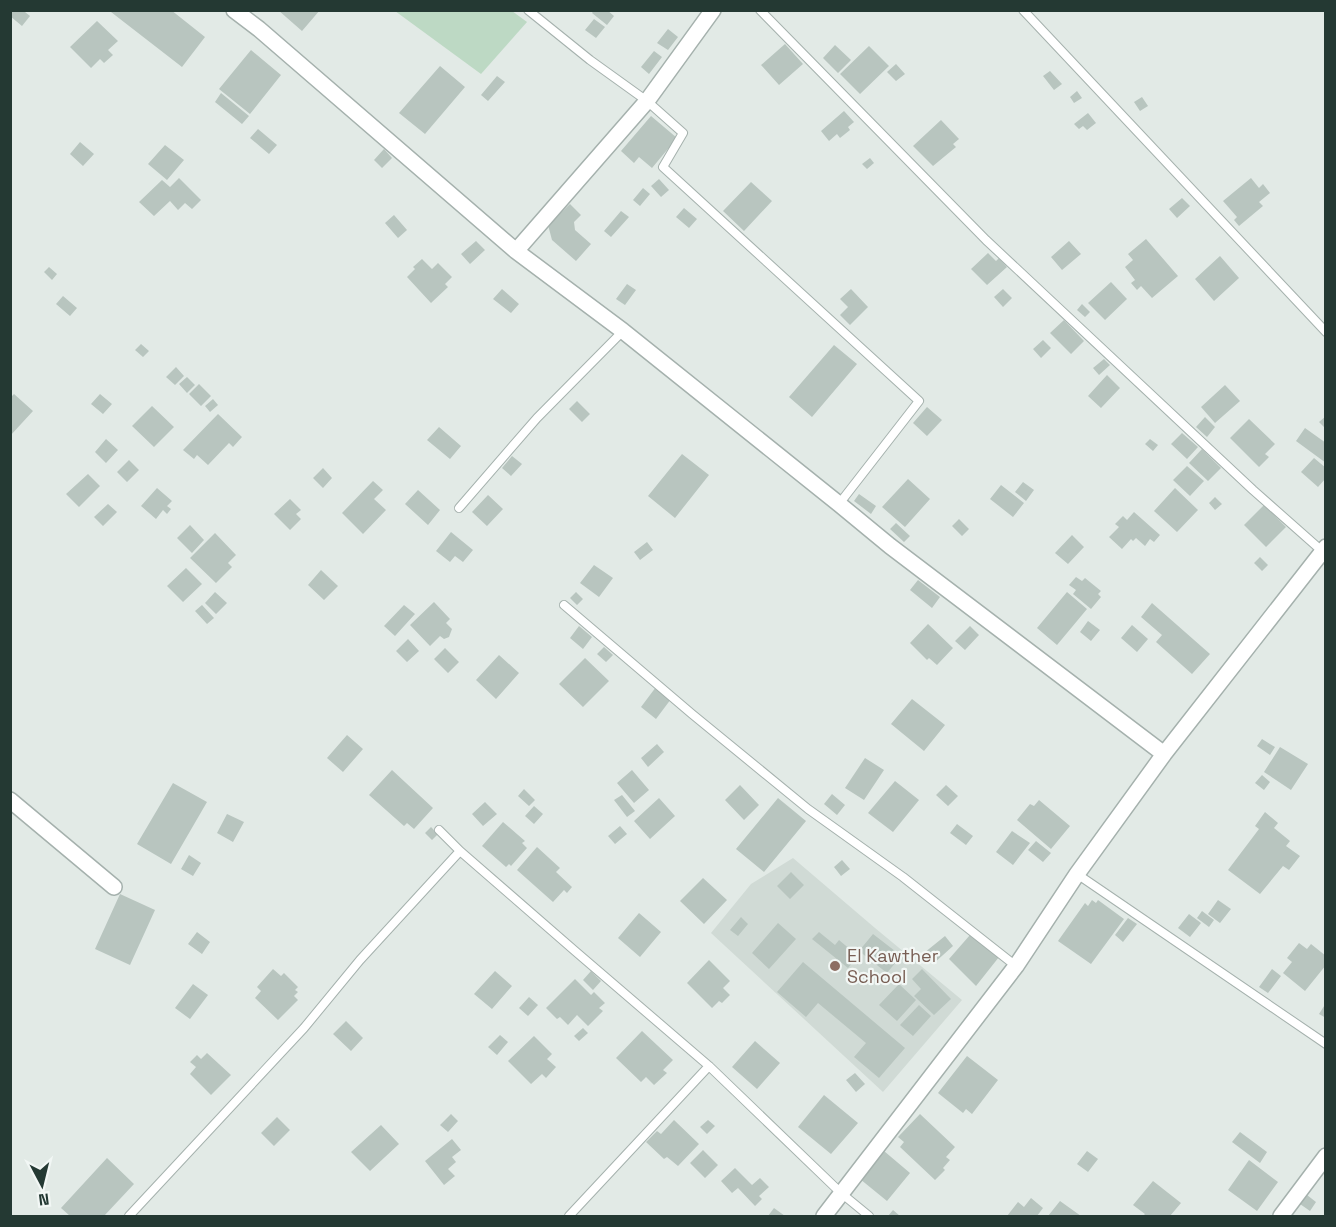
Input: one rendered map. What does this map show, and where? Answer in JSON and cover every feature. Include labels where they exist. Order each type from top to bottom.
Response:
[{"type":"street","points":[[234,10],[516,251],[623,331],[890,546],[1164,754]]},
{"type":"street","points":[[516,251],[647,101],[713,10]]},
{"type":"street","points":[[824,1216],[1016,966],[1077,874],[1164,754],[1324,549]]},
{"type":"street","points":[[10,800],[114,887]]},
{"type":"street","points":[[1281,1216],[1326,1156]]},
{"type":"lane","points":[[528,10],[590,60],[647,101],[683,133],[663,167],[919,401],[839,504]]},
{"type":"lane","points":[[759,10],[986,240],[1253,490],[1324,549]]},
{"type":"lane","points":[[1023,10],[1326,332]]},
{"type":"lane","points":[[459,508],[537,418],[623,331]]},
{"type":"lane","points":[[564,604],[692,714],[808,809],[903,877],[1016,966]]},
{"type":"lane","points":[[439,830],[460,851],[709,1066],[869,1216]]},
{"type":"lane","points":[[129,1216],[304,1028],[360,960],[460,851]]},
{"type":"lane","points":[[1077,874],[1326,1044]]},
{"type":"lane","points":[[569,1216],[709,1066]]},
{"type":"shaded area","name":"El Kawther School","points":[[793,858],[962,1000],[883,1092],[711,933],[751,884]]},
{"type":"green space","points":[[395,11],[512,11],[527,22],[481,74]]},
{"type":"building","points":[[10,10],[26,10],[25,12],[30,16],[22,26],[10,16]]},
{"type":"building","points":[[112,10],[171,10],[205,37],[182,67],[111,12]]},
{"type":"building","points":[[278,10],[320,10],[302,31]]},
{"type":"building","points":[[594,10],[607,10],[614,16],[607,25],[592,13]]},
{"type":"building","points":[[594,19],[605,27],[596,38],[585,30]]},
{"type":"building","points":[[97,21],[118,41],[108,50],[113,55],[104,63],[100,59],[91,68],[70,47]]},
{"type":"building","points":[[668,29],[678,37],[668,50],[657,43]]},
{"type":"building","points":[[785,44],[803,64],[779,85],[761,65]]},
{"type":"building","points":[[835,45],[851,60],[838,73],[823,58]]},
{"type":"building","points":[[869,46],[889,66],[860,94],[840,74]]},
{"type":"building","points":[[251,50],[281,75],[250,114],[219,89]]},
{"type":"building","points":[[654,51],[662,57],[649,74],[641,67]]},
{"type":"building","points":[[896,64],[905,74],[896,81],[887,72]]},
{"type":"building","points":[[440,66],[465,87],[425,134],[399,113]]},
{"type":"building","points":[[1050,71],[1062,84],[1054,90],[1043,76]]},
{"type":"building","points":[[497,76],[505,82],[488,101],[481,95]]},
{"type":"building","points":[[1077,91],[1082,98],[1074,103],[1070,97]]},
{"type":"building","points":[[221,93],[249,116],[242,124],[215,102]]},
{"type":"building","points":[[1142,97],[1148,106],[1140,111],[1134,102]]},
{"type":"building","points":[[844,111],[854,122],[848,127],[850,130],[840,138],[837,134],[829,141],[821,131]]},
{"type":"building","points":[[1088,113],[1096,123],[1087,130],[1083,126],[1079,129],[1074,124]]},
{"type":"building","points":[[651,116],[677,138],[652,168],[639,157],[634,163],[621,151]]},
{"type":"building","points":[[941,120],[959,139],[953,144],[956,147],[933,166],[913,146]]},
{"type":"building","points":[[258,129],[277,145],[269,154],[250,138]]},
{"type":"building","points":[[80,142],[94,154],[83,166],[70,154]]},
{"type":"building","points":[[165,145],[184,160],[167,180],[148,164]]},
{"type":"building","points":[[384,149],[392,158],[382,168],[374,160]]},
{"type":"building","points":[[870,158],[874,163],[867,169],[862,164]]},
{"type":"building","points":[[179,178],[201,200],[192,209],[185,203],[178,210],[170,201],[154,216],[139,202],[162,180],[170,187]]},
{"type":"building","points":[[1251,178],[1259,188],[1263,184],[1270,193],[1259,202],[1263,206],[1239,226],[1234,220],[1237,217],[1223,201]]},
{"type":"building","points":[[659,179],[669,190],[661,197],[651,186]]},
{"type":"building","points":[[751,182],[772,201],[744,231],[723,211]]},
{"type":"building","points":[[643,188],[650,194],[640,206],[633,200]]},
{"type":"building","points":[[1182,198],[1190,206],[1177,218],[1169,209]]},
{"type":"building","points":[[570,204],[581,215],[574,222],[575,230],[591,244],[576,261],[552,240],[548,225]]},
{"type":"building","points":[[684,208],[697,219],[689,228],[676,217]]},
{"type":"building","points":[[621,211],[629,217],[611,237],[604,231]]},
{"type":"building","points":[[394,215],[407,230],[398,238],[385,223]]},
{"type":"building","points":[[1146,239],[1178,276],[1152,298],[1141,286],[1137,290],[1131,283],[1135,280],[1125,267],[1133,260],[1128,254]]},
{"type":"building","points":[[476,241],[485,250],[470,264],[461,254]]},
{"type":"building","points":[[1069,241],[1081,254],[1062,270],[1051,257]]},
{"type":"building","points":[[988,253],[996,261],[999,258],[1007,267],[987,285],[971,269]]},
{"type":"building","points":[[1220,256],[1239,278],[1214,301],[1195,279]]},
{"type":"building","points":[[422,259],[432,269],[438,263],[452,277],[445,284],[448,287],[431,303],[407,277]]},
{"type":"building","points":[[49,267],[57,274],[52,280],[44,272]]},
{"type":"building","points":[[1111,282],[1127,299],[1105,320],[1088,303]]},
{"type":"building","points":[[627,284],[636,290],[625,305],[616,299]]},
{"type":"building","points":[[502,289],[519,304],[511,313],[493,299]]},
{"type":"building","points":[[851,289],[868,307],[850,325],[840,315],[848,307],[840,299]]},
{"type":"building","points":[[1003,289],[1012,298],[1003,307],[994,297]]},
{"type":"building","points":[[63,296],[77,308],[70,316],[56,304]]},
{"type":"building","points":[[1082,304],[1090,312],[1085,317],[1077,310]]},
{"type":"building","points":[[1064,320],[1084,341],[1071,354],[1050,333]]},
{"type":"building","points":[[1043,340],[1051,348],[1041,358],[1033,349]]},
{"type":"building","points":[[141,344],[149,351],[143,357],[135,350]]},
{"type":"building","points":[[834,345],[857,364],[812,417],[789,397]]},
{"type":"building","points":[[1104,359],[1110,365],[1099,375],[1093,368]]},
{"type":"building","points":[[176,367],[184,376],[175,385],[166,377]]},
{"type":"building","points":[[1107,375],[1120,388],[1101,408],[1088,396]]},
{"type":"building","points":[[187,377],[195,385],[187,393],[179,384]]},
{"type":"building","points":[[199,384],[211,396],[201,406],[189,394]]},
{"type":"building","points":[[1225,385],[1240,401],[1215,423],[1201,407]]},
{"type":"building","points":[[14,394],[33,411],[10,436],[10,398]]},
{"type":"building","points":[[100,394],[112,404],[103,414],[91,404]]},
{"type":"building","points":[[213,399],[218,405],[210,412],[205,406]]},
{"type":"building","points":[[577,401],[590,414],[582,422],[569,409]]},
{"type":"building","points":[[152,406],[174,427],[154,447],[132,426]]},
{"type":"building","points":[[927,407],[942,420],[927,436],[913,423]]},
{"type":"building","points":[[218,414],[242,437],[233,447],[229,443],[208,465],[197,455],[194,459],[183,450]]},
{"type":"building","points":[[1326,416],[1326,429],[1319,422]]},
{"type":"building","points":[[1205,417],[1215,427],[1207,437],[1196,427]]},
{"type":"building","points":[[1249,419],[1275,444],[1265,454],[1269,457],[1259,467],[1230,438]]},
{"type":"building","points":[[439,427],[461,446],[450,459],[427,440]]},
{"type":"building","points":[[1305,428],[1326,443],[1326,463],[1296,441]]},
{"type":"building","points":[[1182,433],[1198,447],[1187,459],[1171,444]]},
{"type":"building","points":[[106,439],[118,450],[106,463],[95,452]]},
{"type":"building","points":[[1150,439],[1158,445],[1153,451],[1145,444]]},
{"type":"building","points":[[1202,449],[1221,468],[1208,481],[1189,463]]},
{"type":"building","points":[[682,454],[709,475],[675,518],[648,496]]},
{"type":"building","points":[[512,456],[522,464],[511,476],[502,468]]},
{"type":"building","points":[[1314,458],[1326,468],[1326,478],[1318,487],[1301,472]]},
{"type":"building","points":[[129,460],[139,470],[127,482],[117,472]]},
{"type":"building","points":[[1187,466],[1204,481],[1190,496],[1173,480]]},
{"type":"building","points":[[323,468],[332,478],[323,488],[313,478]]},
{"type":"building","points":[[88,474],[100,486],[79,507],[66,494]]},
{"type":"building","points":[[908,479],[930,499],[905,527],[882,507]]},
{"type":"building","points":[[373,481],[383,490],[374,499],[386,510],[363,534],[342,513]]},
{"type":"building","points":[[1023,482],[1034,490],[1026,501],[1015,492]]},
{"type":"building","points":[[1001,485],[1024,503],[1013,517],[990,499]]},
{"type":"building","points":[[157,488],[172,501],[167,506],[171,509],[167,514],[163,510],[156,519],[141,506]]},
{"type":"building","points":[[1175,488],[1198,510],[1177,532],[1154,511]]},
{"type":"building","points":[[418,490],[440,510],[428,525],[405,504]]},
{"type":"building","points":[[859,494],[876,506],[871,514],[854,501]]},
{"type":"building","points":[[488,495],[503,509],[487,526],[472,512]]},
{"type":"building","points":[[1215,497],[1222,504],[1215,510],[1209,503]]},
{"type":"building","points":[[290,499],[301,510],[296,514],[301,519],[290,530],[274,514]]},
{"type":"building","points":[[108,504],[117,512],[103,526],[94,517]]},
{"type":"building","points":[[1264,505],[1286,527],[1266,547],[1244,525]]},
{"type":"building","points":[[1134,512],[1160,535],[1154,542],[1150,539],[1145,546],[1136,538],[1133,541],[1131,539],[1122,549],[1109,537],[1119,527],[1115,524],[1123,516],[1127,520]]},
{"type":"building","points":[[959,519],[969,529],[962,536],[952,526]]},
{"type":"building","points":[[896,523],[910,536],[904,542],[890,529]]},
{"type":"building","points":[[190,525],[204,540],[192,553],[177,538]]},
{"type":"building","points":[[451,532],[473,550],[463,562],[455,556],[450,562],[436,551]]},
{"type":"building","points":[[215,533],[236,555],[228,563],[232,567],[216,583],[190,558]]},
{"type":"building","points":[[1072,535],[1084,547],[1068,564],[1055,553]]},
{"type":"building","points":[[647,542],[653,550],[640,560],[634,552]]},
{"type":"building","points":[[1260,557],[1268,565],[1262,571],[1254,563]]},
{"type":"building","points":[[594,565],[613,578],[599,597],[580,583]]},
{"type":"building","points":[[186,568],[202,584],[183,602],[167,586]]},
{"type":"building","points":[[321,570],[338,586],[324,600],[308,585]]},
{"type":"building","points":[[1076,577],[1082,581],[1085,578],[1101,591],[1098,594],[1101,597],[1091,609],[1073,594],[1076,590],[1069,585]]},
{"type":"building","points":[[918,580],[940,597],[932,608],[910,590]]},
{"type":"building","points":[[215,592],[227,603],[216,614],[205,603]]},
{"type":"building","points":[[576,592],[583,599],[577,605],[570,598]]},
{"type":"building","points":[[1067,592],[1087,609],[1057,645],[1037,628]]},
{"type":"building","points":[[434,602],[450,619],[446,623],[452,629],[449,637],[444,639],[440,636],[430,646],[410,625]]},
{"type":"building","points":[[1152,603],[1210,654],[1192,674],[1156,642],[1162,635],[1141,617]]},
{"type":"building","points":[[202,605],[214,618],[207,624],[195,611]]},
{"type":"building","points":[[404,605],[415,614],[395,636],[384,626]]},
{"type":"building","points":[[1088,621],[1100,630],[1091,641],[1080,632]]},
{"type":"building","points":[[928,624],[953,648],[937,665],[929,658],[927,660],[910,643]]},
{"type":"building","points":[[1132,625],[1148,639],[1137,652],[1121,638]]},
{"type":"building","points":[[579,626],[592,637],[583,649],[570,638]]},
{"type":"building","points":[[970,626],[979,635],[965,650],[955,641]]},
{"type":"building","points":[[408,639],[419,651],[407,662],[396,651]]},
{"type":"building","points":[[604,647],[613,655],[606,662],[597,654]]},
{"type":"building","points":[[445,648],[459,662],[448,673],[434,659]]},
{"type":"building","points":[[499,655],[519,673],[496,699],[476,680]]},
{"type":"building","points":[[585,658],[609,681],[583,707],[559,684]]},
{"type":"building","points":[[656,687],[671,699],[656,719],[641,707]]},
{"type":"building","points":[[912,699],[945,725],[924,751],[891,724]]},
{"type":"building","points":[[347,735],[363,749],[343,772],[327,758]]},
{"type":"building","points":[[1262,739],[1275,747],[1270,755],[1257,746]]},
{"type":"building","points":[[657,744],[664,752],[648,767],[641,758]]},
{"type":"building","points":[[1280,747],[1308,764],[1291,790],[1264,772]]},
{"type":"building","points":[[865,758],[884,770],[864,800],[845,788]]},
{"type":"building","points":[[392,770],[433,808],[414,829],[407,823],[404,826],[369,795]]},
{"type":"building","points":[[632,770],[649,790],[634,803],[617,783]]},
{"type":"building","points":[[1262,775],[1270,782],[1264,790],[1255,783]]},
{"type":"building","points":[[895,781],[919,800],[893,832],[868,813]]},
{"type":"building","points":[[173,783],[207,802],[171,864],[137,844]]},
{"type":"building","points":[[740,785],[759,805],[744,820],[725,800]]},
{"type":"building","points":[[946,785],[958,796],[948,806],[936,795]]},
{"type":"building","points":[[524,789],[535,800],[529,806],[518,796]]},
{"type":"building","points":[[832,794],[845,805],[837,815],[824,804]]},
{"type":"building","points":[[622,795],[635,811],[627,817],[614,800]]},
{"type":"building","points":[[659,798],[675,816],[650,839],[634,821]]},
{"type":"building","points":[[778,798],[806,821],[764,872],[736,849]]},
{"type":"building","points":[[1039,800],[1070,826],[1051,849],[1017,820],[1030,804],[1034,806]]},
{"type":"building","points":[[485,802],[497,814],[483,826],[472,814]]},
{"type":"building","points":[[534,806],[543,814],[534,824],[525,816]]},
{"type":"building","points":[[1265,812],[1278,823],[1274,828],[1290,841],[1286,846],[1300,856],[1289,870],[1283,866],[1260,894],[1228,870],[1259,829],[1255,826]]},
{"type":"building","points":[[227,814],[244,822],[233,842],[217,833]]},
{"type":"building","points":[[503,822],[525,841],[522,843],[527,848],[511,866],[509,864],[506,867],[482,846]]},
{"type":"building","points":[[957,824],[973,836],[966,845],[950,833]]},
{"type":"building","points":[[620,826],[627,834],[615,844],[608,836]]},
{"type":"building","points":[[431,827],[438,834],[432,840],[425,833]]},
{"type":"building","points":[[1012,831],[1030,843],[1013,865],[996,852]]},
{"type":"building","points":[[1036,841],[1051,853],[1043,862],[1028,850]]},
{"type":"building","points":[[537,847],[560,868],[556,872],[572,887],[567,893],[564,890],[553,902],[517,870]]},
{"type":"building","points":[[189,855],[201,863],[193,876],[181,869]]},
{"type":"building","points":[[842,860],[850,869],[841,876],[834,867]]},
{"type":"building","points":[[791,872],[804,885],[790,899],[777,886]]},
{"type":"building","points":[[703,878],[727,900],[704,924],[680,901]]},
{"type":"building","points":[[120,894],[155,910],[130,965],[95,949]]},
{"type":"building","points":[[1092,900],[1096,903],[1098,900],[1124,919],[1091,964],[1058,941],[1085,903],[1088,906]]},
{"type":"building","points":[[1218,900],[1231,909],[1220,923],[1208,914]]},
{"type":"building","points":[[1202,911],[1214,920],[1209,927],[1197,918]]},
{"type":"building","points":[[639,913],[661,932],[640,957],[618,938]]},
{"type":"building","points":[[1189,914],[1201,923],[1190,937],[1178,928]]},
{"type":"building","points":[[741,917],[748,924],[738,936],[730,930]]},
{"type":"building","points":[[1128,918],[1137,924],[1123,942],[1115,935]]},
{"type":"building","points":[[778,923],[796,939],[769,969],[752,953]]},
{"type":"building","points":[[197,932],[210,942],[202,954],[188,944]]},
{"type":"building","points":[[819,932],[835,945],[839,940],[858,956],[848,968],[812,939]]},
{"type":"building","points":[[873,934],[904,958],[899,964],[896,962],[887,973],[859,951]]},
{"type":"building","points":[[970,935],[999,957],[976,986],[949,959]]},
{"type":"building","points":[[945,936],[953,946],[933,964],[924,953]]},
{"type":"building","points":[[1299,943],[1307,949],[1311,944],[1326,956],[1326,965],[1305,991],[1283,973],[1292,962],[1287,958]]},
{"type":"building","points":[[709,960],[730,981],[723,988],[730,995],[722,1003],[719,1001],[712,1008],[687,983]]},
{"type":"building","points":[[803,962],[905,1048],[879,1078],[854,1057],[866,1043],[818,1003],[806,1017],[777,992]]},
{"type":"building","points":[[273,969],[281,976],[284,973],[298,987],[295,990],[298,992],[294,996],[298,1000],[278,1020],[255,998],[261,991],[257,987]]},
{"type":"building","points":[[922,969],[951,999],[934,1015],[914,996],[921,989],[912,979]]},
{"type":"building","points":[[1272,969],[1281,976],[1268,993],[1259,987]]},
{"type":"building","points":[[495,971],[512,986],[492,1009],[474,994]]},
{"type":"building","points":[[591,971],[601,981],[593,990],[583,980]]},
{"type":"building","points":[[575,979],[591,995],[594,992],[605,1003],[599,1008],[603,1011],[588,1026],[577,1015],[568,1025],[560,1017],[557,1019],[546,1008]]},
{"type":"building","points":[[193,984],[208,995],[190,1019],[175,1008]]},
{"type":"building","points":[[899,984],[916,1000],[897,1021],[879,1005]]},
{"type":"building","points":[[529,997],[538,1005],[528,1016],[519,1008]]},
{"type":"building","points":[[1326,1003],[1326,1018],[1319,1014]]},
{"type":"building","points":[[919,1005],[931,1016],[913,1036],[900,1025]]},
{"type":"building","points":[[346,1021],[363,1038],[351,1051],[333,1034]]},
{"type":"building","points":[[583,1028],[588,1033],[579,1041],[574,1036]]},
{"type":"building","points":[[642,1031],[673,1060],[663,1070],[667,1073],[654,1085],[646,1077],[641,1082],[616,1058]]},
{"type":"building","points":[[500,1035],[508,1042],[497,1055],[488,1047]]},
{"type":"building","points":[[534,1036],[552,1054],[547,1059],[556,1067],[546,1078],[542,1074],[531,1084],[508,1061]]},
{"type":"building","points":[[755,1041],[780,1063],[757,1089],[732,1067]]},
{"type":"building","points":[[207,1053],[231,1075],[211,1095],[190,1074],[196,1067],[190,1062],[197,1055],[201,1059]]},
{"type":"building","points":[[967,1056],[998,1080],[972,1114],[966,1109],[963,1113],[938,1093]]},
{"type":"building","points":[[855,1073],[865,1084],[856,1092],[846,1080]]},
{"type":"building","points":[[824,1095],[858,1123],[831,1154],[798,1127]]},
{"type":"building","points":[[451,1114],[458,1121],[448,1132],[440,1125]]},
{"type":"building","points":[[920,1114],[955,1147],[946,1157],[950,1160],[943,1168],[945,1170],[935,1180],[900,1147],[904,1142],[898,1137]]},
{"type":"building","points":[[277,1117],[290,1130],[274,1146],[261,1133]]},
{"type":"building","points":[[674,1120],[699,1144],[678,1166],[667,1157],[664,1159],[646,1142],[657,1131],[661,1134]]},
{"type":"building","points":[[708,1120],[715,1126],[707,1134],[700,1127]]},
{"type":"building","points":[[381,1125],[399,1144],[370,1171],[351,1152]]},
{"type":"building","points":[[1240,1132],[1267,1152],[1260,1163],[1232,1142]]},
{"type":"building","points":[[452,1139],[461,1150],[452,1157],[456,1162],[448,1169],[455,1176],[444,1185],[425,1161]]},
{"type":"building","points":[[703,1150],[718,1165],[705,1178],[690,1163]]},
{"type":"building","points":[[884,1151],[910,1173],[887,1201],[860,1179]]},
{"type":"building","points":[[1087,1151],[1098,1159],[1088,1172],[1077,1164]]},
{"type":"building","points":[[107,1158],[134,1184],[104,1216],[70,1216],[61,1208]]},
{"type":"building","points":[[1249,1160],[1278,1182],[1257,1211],[1228,1190]]},
{"type":"building","points":[[735,1168],[752,1185],[760,1178],[769,1187],[759,1196],[762,1199],[755,1206],[738,1188],[732,1193],[721,1181]]},
{"type":"building","points":[[1153,1181],[1181,1203],[1170,1216],[1143,1216],[1145,1214],[1133,1205]]},
{"type":"building","points":[[1307,1195],[1316,1202],[1310,1211],[1300,1204]]},
{"type":"building","points":[[1031,1198],[1043,1208],[1037,1216],[1007,1216],[1018,1202],[1024,1207]]},
{"type":"building","points":[[1060,1201],[1081,1216],[1048,1216]]},
{"type":"building","points":[[774,1208],[785,1216],[768,1216]]},
{"type":"building","points":[[893,1210],[900,1216],[888,1216]]},
{"type":"place","name":"El Kawther School","points":[[835,966]]}]
